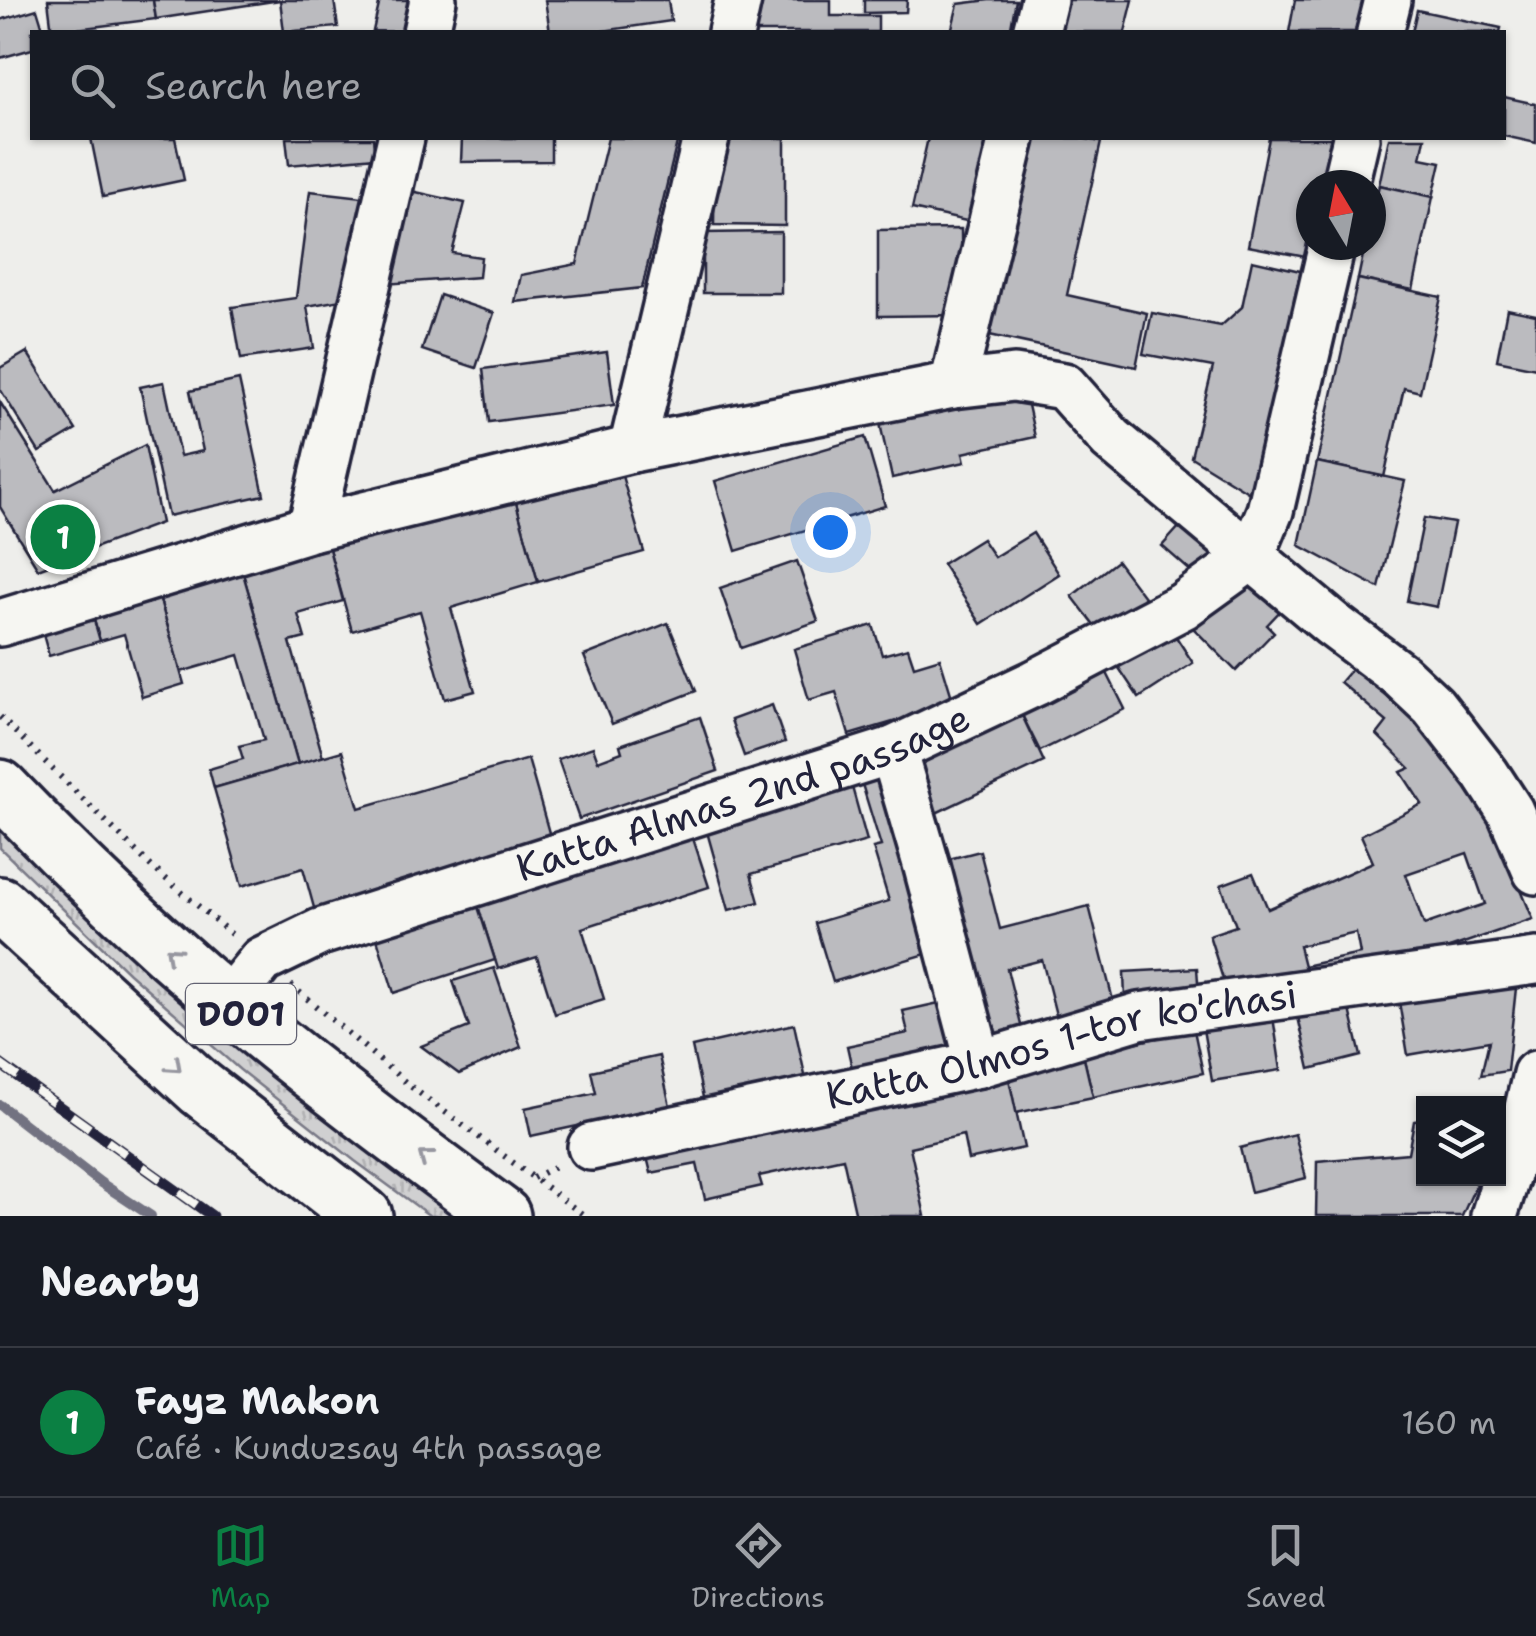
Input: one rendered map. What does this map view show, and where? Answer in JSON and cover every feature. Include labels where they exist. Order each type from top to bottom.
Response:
[{"type":"highway","name":"D001","points":[[0,788],[227,1002],[502,1216]]},
{"type":"highway","name":"D001","points":[[0,905],[200,1088],[364,1216]]},
{"type":"street","points":[[426,30],[433,0]]},
{"type":"street","points":[[731,30],[738,0]]},
{"type":"street","points":[[1036,30],[1044,0]]},
{"type":"street","points":[[1380,30],[1388,0]]},
{"type":"street","points":[[311,528],[401,140]]},
{"type":"street","points":[[632,448],[706,140]]},
{"type":"street","points":[[953,385],[1012,140]]},
{"type":"street","points":[[1349,170],[1356,140]]},
{"type":"street","points":[[1251,557],[1270,511],[1329,260]]},
{"type":"street","points":[[0,623],[311,528],[632,448],[953,385],[1014,378],[1064,386],[1111,439],[1433,706],[1510,810],[1536,871]]},
{"type":"street","name":"Katta Almas 2nd passage","points":[[227,1002],[262,960],[320,932],[893,750],[1036,683],[1182,606],[1251,557]]},
{"type":"street","points":[[893,750],[979,1064]]},
{"type":"street","name":"Katta Olmos 1-tor ko'chasi","points":[[591,1147],[979,1064],[1140,1016],[1536,961]]},
{"type":"street","points":[[1494,1216],[1536,1074]]},
{"type":"green space","points":[[0,818],[463,1216],[430,1216],[240,1070],[129,973],[0,848]]},
{"type":"building","points":[[48,0],[153,0],[156,19],[52,30]]},
{"type":"building","points":[[153,0],[280,0],[156,19]]},
{"type":"building","points":[[280,0],[334,0],[338,27],[284,30]]},
{"type":"building","points":[[380,0],[412,0],[405,30],[373,30]]},
{"type":"building","points":[[545,0],[668,0],[671,21],[610,30],[550,30]]},
{"type":"building","points":[[756,0],[831,0],[831,16],[878,16],[878,30],[756,30]]},
{"type":"building","points":[[864,0],[907,0],[906,12],[864,13]]},
{"type":"building","points":[[1016,0],[1010,30],[952,30],[958,4]]},
{"type":"building","points":[[1058,0],[1133,0],[1126,30],[1051,30]]},
{"type":"building","points":[[1295,0],[1371,0],[1364,30],[1289,30]]},
{"type":"building","points":[[37,9],[43,30],[30,30],[30,50],[0,58],[0,20]]},
{"type":"building","points":[[1417,10],[1501,28],[1500,30],[1412,30]]},
{"type":"building","points":[[1506,97],[1536,104],[1536,143],[1506,136]]},
{"type":"building","points":[[91,140],[175,140],[184,180],[103,197]]},
{"type":"building","points":[[286,140],[373,140],[375,157],[289,165]]},
{"type":"building","points":[[462,140],[551,140],[551,161],[461,162]]},
{"type":"building","points":[[608,140],[678,140],[642,288],[515,302],[521,275],[577,264]]},
{"type":"building","points":[[715,140],[785,140],[785,226],[714,225]]},
{"type":"building","points":[[928,140],[989,140],[971,222],[912,209]]},
{"type":"building","points":[[1028,140],[1101,142],[1067,295],[1147,313],[1136,367],[985,334]]},
{"type":"building","points":[[1269,140],[1344,140],[1338,170],[1296,170],[1296,255],[1248,246]]},
{"type":"building","points":[[1389,140],[1425,140],[1421,158],[1441,162],[1433,197],[1386,187],[1386,170],[1382,170]]},
{"type":"building","points":[[1386,187],[1433,197],[1413,290],[1358,279],[1362,260],[1386,260]]},
{"type":"building","points":[[407,190],[465,203],[452,253],[481,257],[479,277],[385,284]]},
{"type":"building","points":[[310,191],[363,197],[341,300],[307,306],[314,348],[241,359],[232,307],[296,298]]},
{"type":"building","points":[[961,229],[962,315],[878,316],[878,230]]},
{"type":"building","points":[[781,232],[781,293],[703,293],[703,233]]},
{"type":"building","points":[[1252,260],[1309,273],[1256,497],[1191,457],[1213,367],[1143,354],[1152,313],[1221,326],[1242,307]]},
{"type":"building","points":[[1358,279],[1441,297],[1420,392],[1404,388],[1384,477],[1317,462]]},
{"type":"building","points":[[440,295],[494,313],[476,368],[422,350]]},
{"type":"building","points":[[1507,309],[1536,315],[1536,368],[1497,360]]},
{"type":"building","points":[[27,352],[76,430],[39,452],[0,389],[0,368]]},
{"type":"building","points":[[607,352],[614,405],[489,422],[483,369]]},
{"type":"building","points":[[239,380],[264,495],[168,516],[140,387],[164,382],[180,456],[203,451],[190,391]]},
{"type":"building","points":[[1024,387],[1035,437],[963,453],[965,462],[892,478],[879,419]]},
{"type":"building","points":[[0,402],[55,490],[145,445],[161,523],[38,569],[0,507]]},
{"type":"building","points":[[865,437],[885,506],[736,551],[715,481]]},
{"type":"building","points":[[618,462],[644,552],[538,582],[513,492]]},
{"type":"building","points":[[1317,462],[1405,481],[1379,588],[1299,545]]},
{"type":"building","points":[[513,492],[538,582],[451,608],[475,691],[445,699],[420,611],[352,631],[328,545]]},
{"type":"building","points":[[1424,518],[1454,523],[1437,607],[1407,601]]},
{"type":"building","points":[[1180,526],[1213,556],[1195,575],[1162,546]]},
{"type":"building","points":[[1033,533],[1059,574],[981,624],[942,564],[982,539],[994,557]]},
{"type":"building","points":[[328,545],[343,601],[298,614],[305,638],[290,642],[323,757],[298,764],[242,570]]},
{"type":"building","points":[[797,561],[818,621],[741,648],[720,588]]},
{"type":"building","points":[[1117,561],[1147,601],[1102,635],[1072,596]]},
{"type":"building","points":[[242,570],[298,764],[214,788],[209,769],[243,759],[239,746],[264,740],[239,655],[181,672],[158,593]]},
{"type":"building","points":[[1243,570],[1282,609],[1267,625],[1274,632],[1236,671],[1189,624]]},
{"type":"building","points":[[158,593],[184,684],[142,697],[124,634],[100,641],[92,613]]},
{"type":"building","points":[[92,613],[100,641],[49,656],[41,627]]},
{"type":"building","points":[[668,623],[696,691],[612,724],[584,656]]},
{"type":"building","points":[[873,625],[882,655],[908,648],[914,666],[940,658],[954,704],[849,735],[836,692],[809,700],[794,649]]},
{"type":"building","points":[[1171,629],[1193,663],[1139,698],[1117,665]]},
{"type":"building","points":[[1104,667],[1125,709],[1040,751],[1019,709]]},
{"type":"building","points":[[1352,668],[1403,709],[1483,798],[1533,919],[1403,964],[1229,998],[1209,935],[1236,926],[1221,885],[1253,873],[1268,909],[1373,862],[1361,835],[1422,804],[1401,772],[1410,768],[1377,735],[1387,722],[1340,682]],"holes":[[[1467,853],[1485,904],[1424,925],[1406,874]],[[1356,933],[1360,954],[1304,966],[1299,946]]]},
{"type":"building","points":[[772,705],[785,742],[744,756],[731,720]]},
{"type":"building","points":[[1019,709],[1044,762],[936,813],[911,761]]},
{"type":"building","points":[[700,717],[718,771],[579,819],[558,759],[593,747],[598,761],[622,752],[620,745]]},
{"type":"building","points":[[342,751],[359,808],[528,759],[553,847],[316,915],[303,868],[242,886],[214,788]]},
{"type":"building","points":[[890,762],[946,948],[833,982],[815,923],[889,901],[873,848],[881,846],[858,771]]},
{"type":"building","points":[[850,780],[867,841],[751,874],[759,902],[729,910],[704,821]]},
{"type":"building","points":[[690,829],[709,887],[582,928],[604,999],[555,1014],[537,957],[498,969],[475,897]]},
{"type":"building","points":[[980,851],[1000,929],[1089,906],[1114,1004],[1057,1019],[1042,960],[1007,969],[1022,1029],[994,1036],[949,859]]},
{"type":"building","points":[[475,897],[495,960],[394,993],[374,929]]},
{"type":"building","points":[[494,968],[521,1047],[459,1074],[421,1046],[469,1027],[453,981]]},
{"type":"building","points":[[1197,968],[1199,996],[1125,1000],[1124,972]]},
{"type":"building","points":[[1495,973],[1516,988],[1507,1071],[1481,1075],[1489,1041],[1408,1055],[1397,990]]},
{"type":"building","points":[[957,999],[967,1043],[852,1068],[847,1046],[908,1033],[903,1011]]},
{"type":"building","points":[[1348,1001],[1361,1056],[1310,1069],[1297,1013]]},
{"type":"building","points":[[1273,1017],[1281,1070],[1212,1081],[1203,1029]]},
{"type":"building","points":[[794,1024],[806,1080],[704,1102],[692,1047]]},
{"type":"building","points":[[1194,1030],[1203,1073],[1093,1097],[1083,1054]]},
{"type":"building","points":[[1083,1054],[1093,1097],[1016,1113],[1007,1070]]},
{"type":"building","points":[[659,1056],[670,1106],[531,1136],[525,1108],[596,1093],[591,1071]]},
{"type":"building","points":[[1007,1070],[1024,1148],[968,1160],[963,1135],[910,1147],[925,1216],[856,1216],[843,1158],[759,1176],[762,1186],[705,1199],[697,1164],[651,1173],[645,1149]]},
{"type":"building","points":[[1414,1121],[1416,1186],[1475,1186],[1462,1216],[1316,1216],[1317,1161],[1408,1153]]},
{"type":"building","points":[[1295,1134],[1306,1178],[1251,1192],[1240,1148]]},
{"type":"waterway","points":[[0,1105],[101,1183],[151,1216]]},
{"type":"railway","points":[[0,1064],[212,1216]]},
{"type":"place","name":"Fayz Makon","points":[[63,537]]}]
